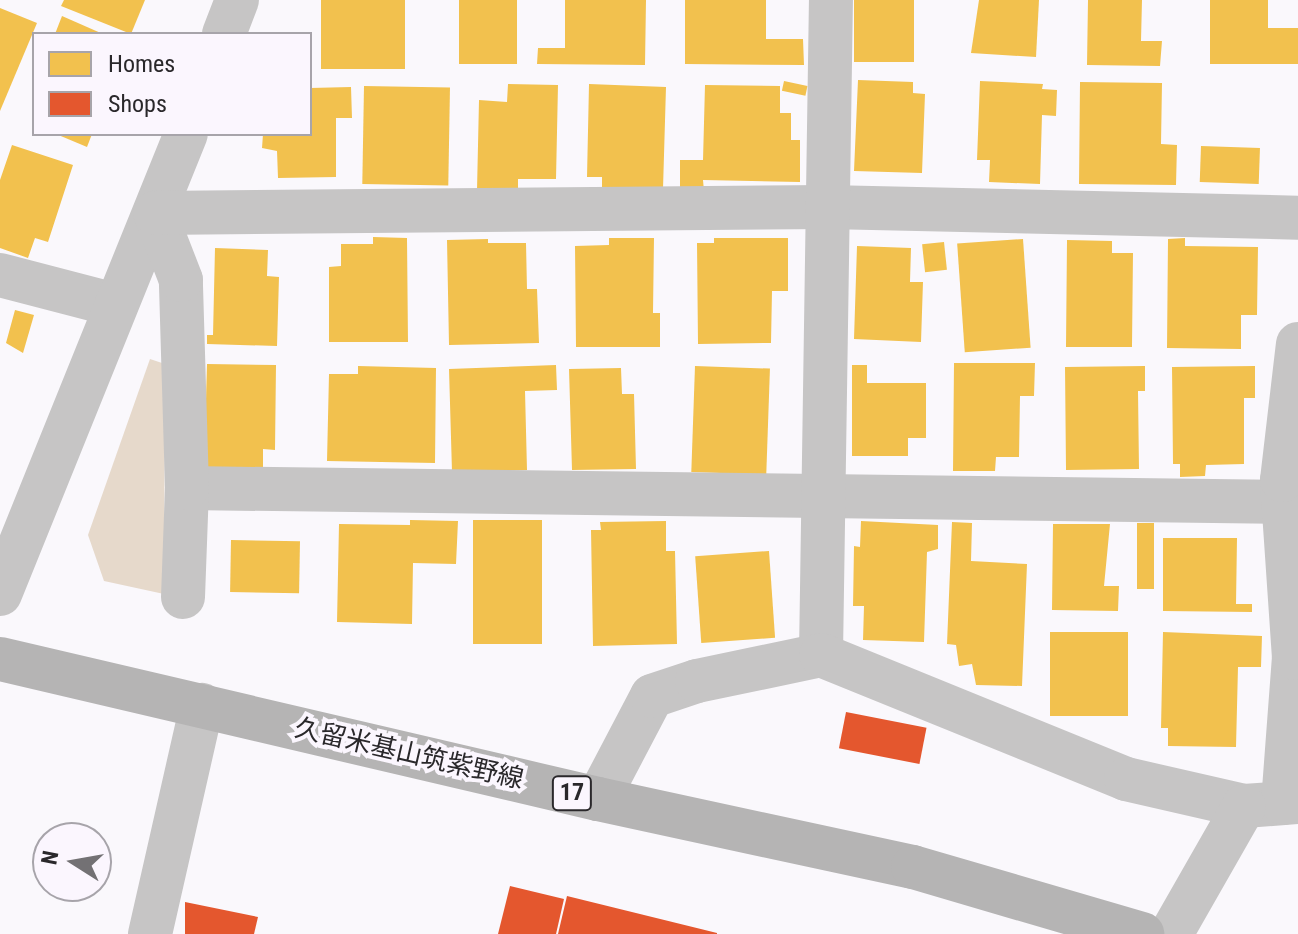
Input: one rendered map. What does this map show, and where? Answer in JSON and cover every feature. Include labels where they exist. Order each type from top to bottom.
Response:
[{"type":"main road","name":"久留米基山筑紫野線","points":[[0,659],[598,799],[913,867],[1142,934]]},
{"type":"street","points":[[225,32],[237,0]]},
{"type":"street","points":[[821,655],[831,0]]},
{"type":"street","points":[[0,594],[185,136]]},
{"type":"street","points":[[155,213],[827,207],[1298,218]]},
{"type":"street","points":[[155,213],[181,280],[187,488],[183,597]]},
{"type":"street","points":[[0,275],[115,305]]},
{"type":"street","points":[[1171,934],[1275,803],[1294,658],[1282,502],[1298,344]]},
{"type":"street","points":[[187,488],[823,499],[1282,502]]},
{"type":"street","points":[[598,799],[652,696],[697,681],[821,655],[1126,779],[1275,803]]},
{"type":"street","points":[[150,934],[202,705]]},
{"type":"shaded area","points":[[150,359],[165,364],[164,594],[104,581],[88,535]]},
{"type":"building: Homes","points":[[64,0],[145,0],[132,32],[61,6]]},
{"type":"building: Homes","points":[[321,0],[405,0],[405,69],[321,69]]},
{"type":"building: Homes","points":[[459,0],[517,0],[517,64],[459,64]]},
{"type":"building: Homes","points":[[565,0],[646,0],[645,65],[537,64],[538,48],[565,48]]},
{"type":"building: Homes","points":[[685,0],[766,0],[766,39],[803,39],[804,65],[685,64]]},
{"type":"building: Homes","points":[[854,0],[914,0],[914,62],[854,62]]},
{"type":"building: Homes","points":[[979,0],[1039,0],[1036,57],[971,53]]},
{"type":"building: Homes","points":[[1088,0],[1142,0],[1141,41],[1162,41],[1160,66],[1087,65]]},
{"type":"building: Homes","points":[[1210,0],[1268,0],[1268,28],[1298,28],[1298,64],[1210,64]]},
{"type":"building: Homes","points":[[0,8],[37,23],[0,111]]},
{"type":"building: Homes","points":[[62,16],[98,32],[56,32]]},
{"type":"building: Homes","points":[[858,80],[913,82],[913,93],[925,94],[922,173],[854,171]]},
{"type":"building: Homes","points":[[784,81],[807,86],[805,96],[782,91]]},
{"type":"building: Homes","points":[[980,81],[1043,84],[1042,89],[1057,90],[1056,116],[1042,115],[1040,184],[989,182],[990,160],[977,160]]},
{"type":"building: Homes","points":[[1080,82],[1162,83],[1161,144],[1177,145],[1176,185],[1079,184]]},
{"type":"building: Homes","points":[[508,84],[558,85],[556,179],[518,179],[518,191],[477,190],[479,100],[507,102]]},
{"type":"building: Homes","points":[[589,84],[666,87],[663,189],[602,188],[602,177],[587,177]]},
{"type":"building: Homes","points":[[705,85],[780,86],[780,113],[791,113],[791,140],[800,140],[800,182],[703,180],[704,191],[680,190],[680,160],[703,160]]},
{"type":"building: Homes","points":[[364,86],[450,88],[448,185],[362,184]]},
{"type":"building: Homes","points":[[351,87],[352,118],[336,118],[336,177],[278,178],[277,151],[262,148],[263,136],[312,136],[312,88]]},
{"type":"building: Homes","points":[[61,136],[91,136],[87,147]]},
{"type":"building: Homes","points":[[12,145],[73,165],[48,242],[35,238],[28,258],[0,248],[0,180]]},
{"type":"building: Homes","points":[[1201,146],[1260,148],[1259,184],[1200,182]]},
{"type":"building: Homes","points":[[373,237],[407,238],[408,342],[329,342],[329,267],[341,266],[341,244],[373,244]]},
{"type":"building: Homes","points":[[609,238],[654,238],[653,313],[660,313],[660,347],[576,347],[575,246],[609,245]]},
{"type":"building: Homes","points":[[714,238],[788,238],[788,291],[772,291],[771,343],[698,344],[697,243],[714,243]]},
{"type":"building: Homes","points":[[1185,238],[1185,246],[1258,247],[1257,315],[1241,315],[1241,349],[1167,348],[1168,239]]},
{"type":"building: Homes","points":[[488,239],[488,243],[526,243],[527,289],[537,289],[539,343],[449,345],[447,240]]},
{"type":"building: Homes","points":[[1023,239],[1031,348],[965,352],[957,244]]},
{"type":"building: Homes","points":[[1067,240],[1112,241],[1112,253],[1133,253],[1132,347],[1066,347]]},
{"type":"building: Homes","points":[[944,242],[947,270],[925,272],[922,244]]},
{"type":"building: Homes","points":[[857,246],[911,248],[910,282],[923,282],[921,342],[854,339]]},
{"type":"building: Homes","points":[[215,248],[268,250],[267,276],[279,277],[277,346],[207,344],[207,335],[213,335]]},
{"type":"building: Homes","points":[[15,310],[34,315],[23,353],[6,343]]},
{"type":"building: Homes","points":[[954,363],[1035,363],[1034,396],[1020,396],[1019,457],[996,457],[995,471],[953,471]]},
{"type":"building: Homes","points":[[207,364],[276,365],[275,450],[263,449],[263,470],[204,469]]},
{"type":"building: Homes","points":[[556,365],[557,390],[525,391],[527,470],[452,472],[449,369]]},
{"type":"building: Homes","points":[[852,365],[867,365],[867,383],[926,383],[926,438],[908,438],[908,456],[852,456]]},
{"type":"building: Homes","points":[[358,366],[436,368],[435,463],[327,461],[329,374],[358,374]]},
{"type":"building: Homes","points":[[695,366],[770,369],[766,475],[691,472]]},
{"type":"building: Homes","points":[[1145,366],[1145,391],[1138,391],[1139,469],[1066,470],[1065,367]]},
{"type":"building: Homes","points":[[1255,366],[1255,398],[1244,398],[1244,464],[1206,465],[1205,476],[1180,477],[1180,464],[1173,464],[1172,367]]},
{"type":"building: Homes","points":[[621,368],[622,394],[634,394],[636,469],[572,470],[569,369]]},
{"type":"building: Homes","points":[[410,520],[458,521],[456,564],[413,563],[412,624],[337,622],[339,524],[410,525]]},
{"type":"building: Homes","points":[[473,520],[542,520],[542,644],[473,644]]},
{"type":"building: Homes","points":[[666,521],[666,551],[675,551],[677,644],[593,646],[591,530],[601,530],[600,522]]},
{"type":"building: Homes","points":[[861,521],[938,525],[938,549],[927,552],[924,642],[863,640],[864,606],[853,606],[854,546],[860,547]]},
{"type":"building: Homes","points":[[952,522],[972,523],[971,561],[1027,564],[1022,686],[976,685],[972,664],[959,666],[956,645],[947,644]]},
{"type":"building: Homes","points":[[1137,523],[1154,523],[1154,589],[1137,589]]},
{"type":"building: Homes","points":[[1053,524],[1110,524],[1104,586],[1119,586],[1118,611],[1052,610]]},
{"type":"building: Homes","points":[[1163,538],[1237,538],[1236,604],[1252,604],[1252,612],[1163,611]]},
{"type":"building: Homes","points":[[231,540],[300,541],[299,593],[230,592]]},
{"type":"building: Homes","points":[[769,551],[775,638],[701,643],[695,556]]},
{"type":"building: Homes","points":[[1050,632],[1128,632],[1128,716],[1050,716]]},
{"type":"building: Homes","points":[[1163,632],[1262,636],[1261,667],[1238,667],[1236,747],[1168,746],[1168,728],[1161,728]]},
{"type":"building: Shops","points":[[846,712],[926,728],[919,764],[839,748]]},
{"type":"building: Shops","points":[[510,886],[564,899],[556,934],[498,934]]},
{"type":"building: Shops","points":[[567,896],[717,933],[717,934],[558,934]]},
{"type":"building: Shops","points":[[185,902],[258,917],[254,934],[185,934]]}]
